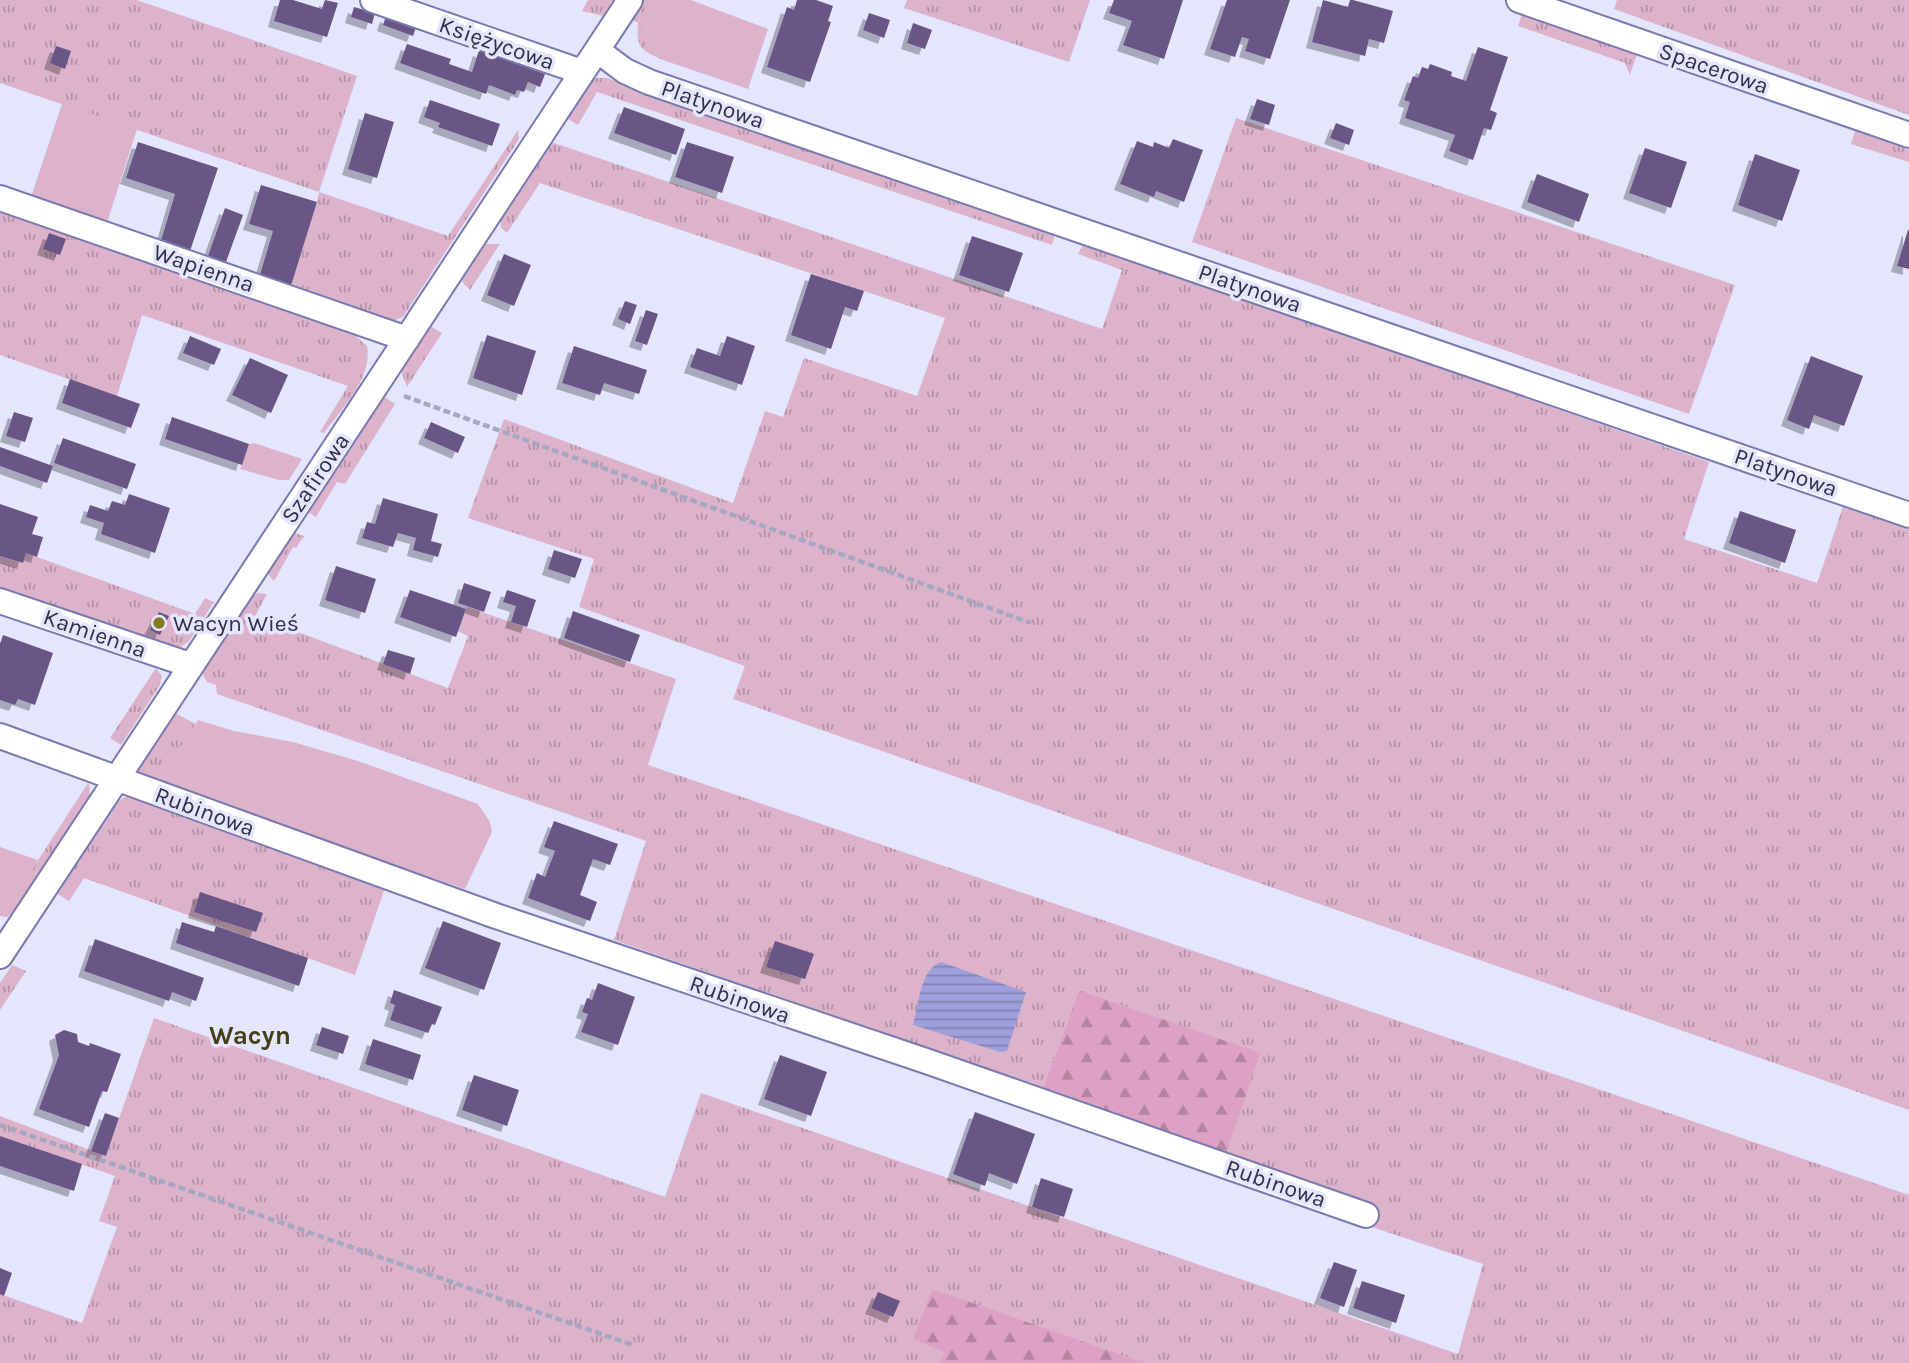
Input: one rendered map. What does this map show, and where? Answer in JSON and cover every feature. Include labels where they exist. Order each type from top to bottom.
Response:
[{"type":"street","name":"Księżycowa","points":[[373,0],[582,72]]},
{"type":"street","name":"Szafirowa","points":[[0,956],[630,0]]},
{"type":"street","name":"Spacerowa","points":[[1518,0],[1909,135]]},
{"type":"street","name":"Platynowa","points":[[597,50],[625,71],[649,82],[1909,514]]},
{"type":"street","name":"Wapienna","points":[[0,198],[407,339]]},
{"type":"street","name":"Kamienna","points":[[0,601],[190,665]]},
{"type":"street","name":"Rubinowa","points":[[0,736],[496,916],[1366,1214]]},
{"type":"path","points":[[379,383],[414,399],[1031,623]]},
{"type":"path","points":[[0,1125],[634,1345]]},
{"type":"green space","points":[[0,0],[137,0],[357,76],[319,192],[0,83]]},
{"type":"green space","points":[[588,0],[613,0],[603,16],[582,11]]},
{"type":"green space","points":[[643,0],[662,0],[645,27],[663,60],[642,47],[638,38],[638,23],[631,19]]},
{"type":"green space","points":[[662,0],[691,0],[768,29],[748,89],[663,60],[645,27]]},
{"type":"green space","points":[[907,0],[1090,0],[1069,62],[904,8]]},
{"type":"green space","points":[[1617,0],[1909,0],[1909,115],[1614,9]]},
{"type":"green space","points":[[1522,14],[1637,54],[1630,75],[1625,63],[1518,26]]},
{"type":"green space","points":[[596,78],[608,78],[1055,235],[1052,245],[597,92],[578,125],[565,117],[589,82]]},
{"type":"green space","points":[[62,104],[137,129],[106,226],[30,200]]},
{"type":"green space","points":[[1236,118],[1735,285],[1689,414],[1192,242]]},
{"type":"green space","points":[[518,130],[519,139],[403,317],[393,321],[290,289],[319,192],[448,236]]},
{"type":"green space","points":[[1855,131],[1909,150],[1909,162],[1851,144]]},
{"type":"green space","points":[[554,143],[1102,329],[1122,270],[1078,254],[1083,244],[1709,462],[1684,539],[1817,583],[1843,507],[1909,530],[1909,1110],[733,699],[745,666],[579,607],[594,559],[468,518],[504,419],[733,503],[765,411],[783,417],[804,358],[917,396],[945,318],[540,183],[507,233],[501,228],[500,214],[549,144]]},
{"type":"green space","points":[[0,208],[346,328],[367,346],[368,358],[361,381],[324,433],[320,432],[348,386],[142,315],[117,396],[0,355]]},
{"type":"green space","points":[[484,244],[500,244],[470,290],[462,282],[461,273]]},
{"type":"green space","points":[[430,326],[442,333],[407,387],[400,368]]},
{"type":"green space","points":[[383,396],[395,404],[345,484],[337,482],[316,517],[308,512]]},
{"type":"green space","points":[[254,443],[302,459],[289,480],[279,480],[240,469],[249,444]]},
{"type":"green space","points":[[294,533],[304,536],[296,548],[293,547],[274,581],[267,573]]},
{"type":"green space","points":[[26,553],[195,614],[205,598],[214,602],[189,641],[181,647],[171,646],[0,589],[0,556],[22,563]]},
{"type":"green space","points":[[258,593],[267,594],[255,616],[448,688],[468,636],[458,631],[467,607],[676,679],[648,765],[1909,1195],[1909,1363],[0,1363],[0,1294],[82,1323],[117,1227],[99,1221],[115,1176],[0,1136],[0,1116],[106,1156],[154,1018],[665,1197],[701,1093],[1458,1354],[1483,1264],[1360,1223],[1225,1158],[1259,1054],[1079,990],[1043,1088],[614,940],[646,841],[217,694],[216,685],[207,682],[202,673],[250,598]]},
{"type":"green space","points":[[156,668],[162,676],[160,685],[121,745],[110,738]]},
{"type":"green space","points":[[175,713],[196,724],[156,783],[141,778],[136,771]]},
{"type":"green space","points":[[198,720],[234,731],[293,742],[358,761],[478,804],[490,822],[492,832],[465,889],[156,783]]},
{"type":"green space","points":[[88,783],[89,797],[12,913],[7,917],[0,916],[0,913],[4,913]]},
{"type":"green space","points":[[127,796],[386,885],[355,975],[84,878],[69,901],[56,893],[118,801]]},
{"type":"green space","points":[[0,847],[38,860],[4,914],[0,913]]},
{"type":"green space","points":[[12,965],[26,971],[0,1010],[0,983]]},
{"type":"green space","points":[[1079,990],[1260,1053],[1225,1158],[1043,1088]]},
{"type":"green space","points":[[932,1290],[1145,1363],[941,1363],[944,1352],[913,1339]]},
{"type":"water","points":[[941,962],[1026,992],[1007,1051],[1000,1052],[913,1025],[924,980],[928,972]]},
{"type":"building","points":[[280,0],[293,0],[322,9],[325,0],[338,3],[327,37],[274,21]]},
{"type":"building","points":[[797,0],[816,0],[833,6],[828,21],[831,22],[810,82],[767,67],[787,7],[794,10]]},
{"type":"building","points":[[1114,0],[1183,0],[1164,59],[1123,45],[1132,21],[1109,13]]},
{"type":"building","points":[[1227,0],[1290,0],[1270,59],[1245,51],[1249,39],[1242,37],[1235,57],[1210,49]]},
{"type":"building","points":[[1323,0],[1348,7],[1350,0],[1353,0],[1393,11],[1384,43],[1369,39],[1365,56],[1312,42]]},
{"type":"building","points":[[354,7],[375,13],[372,24],[351,17]]},
{"type":"building","points":[[869,13],[890,20],[884,38],[863,30]]},
{"type":"building","points":[[386,16],[416,27],[413,36],[383,25]]},
{"type":"building","points":[[913,23],[932,30],[925,49],[907,43]]},
{"type":"building","points":[[407,44],[451,59],[449,64],[472,72],[479,50],[545,74],[540,87],[528,82],[524,92],[517,90],[515,95],[489,85],[486,94],[400,63]]},
{"type":"building","points":[[56,46],[71,51],[65,69],[50,63]]},
{"type":"building","points":[[1478,47],[1508,57],[1490,110],[1497,113],[1491,130],[1484,128],[1473,160],[1449,151],[1455,135],[1405,118],[1410,102],[1404,100],[1413,76],[1418,78],[1422,67],[1428,69],[1430,64],[1452,72],[1451,76],[1466,81]]},
{"type":"building","points":[[1257,99],[1275,105],[1269,125],[1250,119]]},
{"type":"building","points":[[430,100],[500,124],[492,146],[438,127],[440,123],[424,117]]},
{"type":"building","points":[[624,107],[685,129],[676,155],[614,133]]},
{"type":"building","points":[[365,113],[394,122],[377,178],[348,169]]},
{"type":"building","points":[[1336,123],[1354,130],[1349,145],[1330,138]]},
{"type":"building","points":[[1173,139],[1203,150],[1184,202],[1156,191],[1154,197],[1120,184],[1137,141],[1153,147],[1154,142],[1169,148]]},
{"type":"building","points":[[138,142],[218,168],[189,254],[160,244],[175,194],[126,178]]},
{"type":"building","points":[[687,142],[734,157],[722,193],[675,177]]},
{"type":"building","points":[[1645,148],[1687,162],[1671,208],[1629,193]]},
{"type":"building","points":[[1755,154],[1800,170],[1782,221],[1738,205]]},
{"type":"building","points":[[1537,174],[1589,194],[1579,222],[1527,202]]},
{"type":"building","points":[[261,185],[317,202],[290,289],[259,278],[273,231],[249,224]]},
{"type":"building","points":[[225,208],[243,215],[226,262],[208,256]]},
{"type":"building","points":[[1909,230],[1909,269],[1897,266]]},
{"type":"building","points":[[49,233],[66,239],[60,255],[43,249]]},
{"type":"building","points":[[972,236],[1023,253],[1009,292],[959,275]]},
{"type":"building","points":[[504,254],[531,265],[514,306],[487,295]]},
{"type":"building","points":[[811,274],[864,291],[857,311],[845,307],[831,349],[791,335]]},
{"type":"building","points":[[625,301],[637,305],[630,324],[618,319]]},
{"type":"building","points":[[646,310],[658,314],[647,345],[635,341]]},
{"type":"building","points":[[487,335],[536,351],[522,395],[473,378]]},
{"type":"building","points":[[190,336],[221,349],[214,365],[183,353]]},
{"type":"building","points":[[727,336],[755,346],[742,385],[690,367],[697,348],[720,356]]},
{"type":"building","points":[[574,346],[647,370],[639,394],[604,383],[600,395],[562,383]]},
{"type":"building","points":[[1811,356],[1863,376],[1844,426],[1814,415],[1809,429],[1787,420]]},
{"type":"building","points":[[250,358],[288,375],[271,413],[232,395]]},
{"type":"building","points":[[70,379],[140,404],[131,428],[62,403]]},
{"type":"building","points":[[14,412],[33,418],[25,442],[6,436]]},
{"type":"building","points":[[172,417],[249,444],[242,465],[165,439]]},
{"type":"building","points":[[431,422],[465,437],[458,453],[424,438]]},
{"type":"building","points":[[63,438],[136,464],[127,489],[54,463]]},
{"type":"building","points":[[0,447],[53,466],[47,483],[0,466]]},
{"type":"building","points":[[129,494],[170,508],[155,553],[101,534],[104,523],[86,517],[90,505],[108,511],[112,501],[125,505]]},
{"type":"building","points":[[383,498],[438,514],[431,541],[442,544],[438,557],[413,550],[416,538],[398,533],[393,547],[362,538],[367,522],[375,524]]},
{"type":"building","points":[[0,504],[38,517],[32,534],[43,537],[37,557],[26,553],[23,563],[0,556]]},
{"type":"building","points":[[1740,511],[1796,530],[1785,563],[1729,543]]},
{"type":"building","points":[[554,550],[582,559],[575,578],[548,569]]},
{"type":"building","points":[[336,566],[376,579],[365,613],[325,600]]},
{"type":"building","points":[[464,583],[491,592],[484,612],[458,603]]},
{"type":"building","points":[[410,590],[466,609],[456,637],[400,617]]},
{"type":"building","points":[[507,590],[536,600],[527,627],[511,622],[516,606],[503,602]]},
{"type":"building","points":[[573,611],[640,635],[630,662],[564,638]]},
{"type":"building","name":"Wacyn Wieś","points":[[159,612],[169,616],[160,635],[150,630]]},
{"type":"building","points":[[3,635],[53,653],[35,705],[18,699],[15,705],[0,700],[0,644]]},
{"type":"building","points":[[388,650],[415,658],[410,674],[383,664]]},
{"type":"building","points":[[554,821],[618,844],[610,865],[593,859],[580,895],[597,902],[590,921],[528,898],[537,873],[545,877],[555,851],[544,847]]},
{"type":"building","points":[[200,892],[263,913],[256,932],[194,912]]},
{"type":"building","points":[[443,921],[501,943],[484,990],[425,968]]},
{"type":"building","points":[[182,922],[214,932],[216,926],[308,958],[299,986],[176,943]]},
{"type":"building","points":[[95,939],[204,978],[196,1001],[172,992],[169,1001],[84,971]]},
{"type":"building","points":[[775,941],[814,954],[805,979],[766,967]]},
{"type":"building","points":[[598,983],[635,997],[618,1045],[581,1032],[588,1014],[582,1012],[587,998],[592,1000]]},
{"type":"building","points":[[394,990],[442,1007],[435,1025],[432,1024],[428,1033],[390,1020],[395,1005],[390,1003]]},
{"type":"building","points":[[322,1027],[349,1036],[343,1054],[316,1045]]},
{"type":"building","points":[[64,1030],[77,1034],[78,1042],[89,1046],[90,1043],[121,1054],[107,1092],[102,1091],[89,1127],[39,1109],[59,1055],[55,1035]]},
{"type":"building","points":[[373,1039],[421,1055],[413,1080],[365,1064]]},
{"type":"building","points":[[780,1055],[827,1072],[811,1116],[764,1099]]},
{"type":"building","points":[[474,1075],[519,1090],[507,1126],[462,1110]]},
{"type":"building","points":[[975,1112],[1035,1134],[1017,1184],[989,1173],[985,1186],[953,1174]]},
{"type":"building","points":[[105,1113],[119,1118],[106,1156],[91,1151]]},
{"type":"building","points":[[0,1136],[82,1164],[74,1191],[0,1166]]},
{"type":"building","points":[[1041,1178],[1073,1189],[1064,1217],[1032,1207]]},
{"type":"building","points":[[1334,1262],[1357,1270],[1344,1307],[1320,1298]]},
{"type":"building","points":[[0,1268],[12,1273],[4,1296],[0,1294]]},
{"type":"building","points":[[1362,1281],[1405,1295],[1396,1323],[1353,1308]]},
{"type":"building","points":[[878,1292],[900,1301],[893,1317],[871,1308]]},
{"type":"place","name":"Wacyn Wieś","points":[[159,623]]},
{"type":"district","name":"Wacyn","points":[[250,1035]]}]
